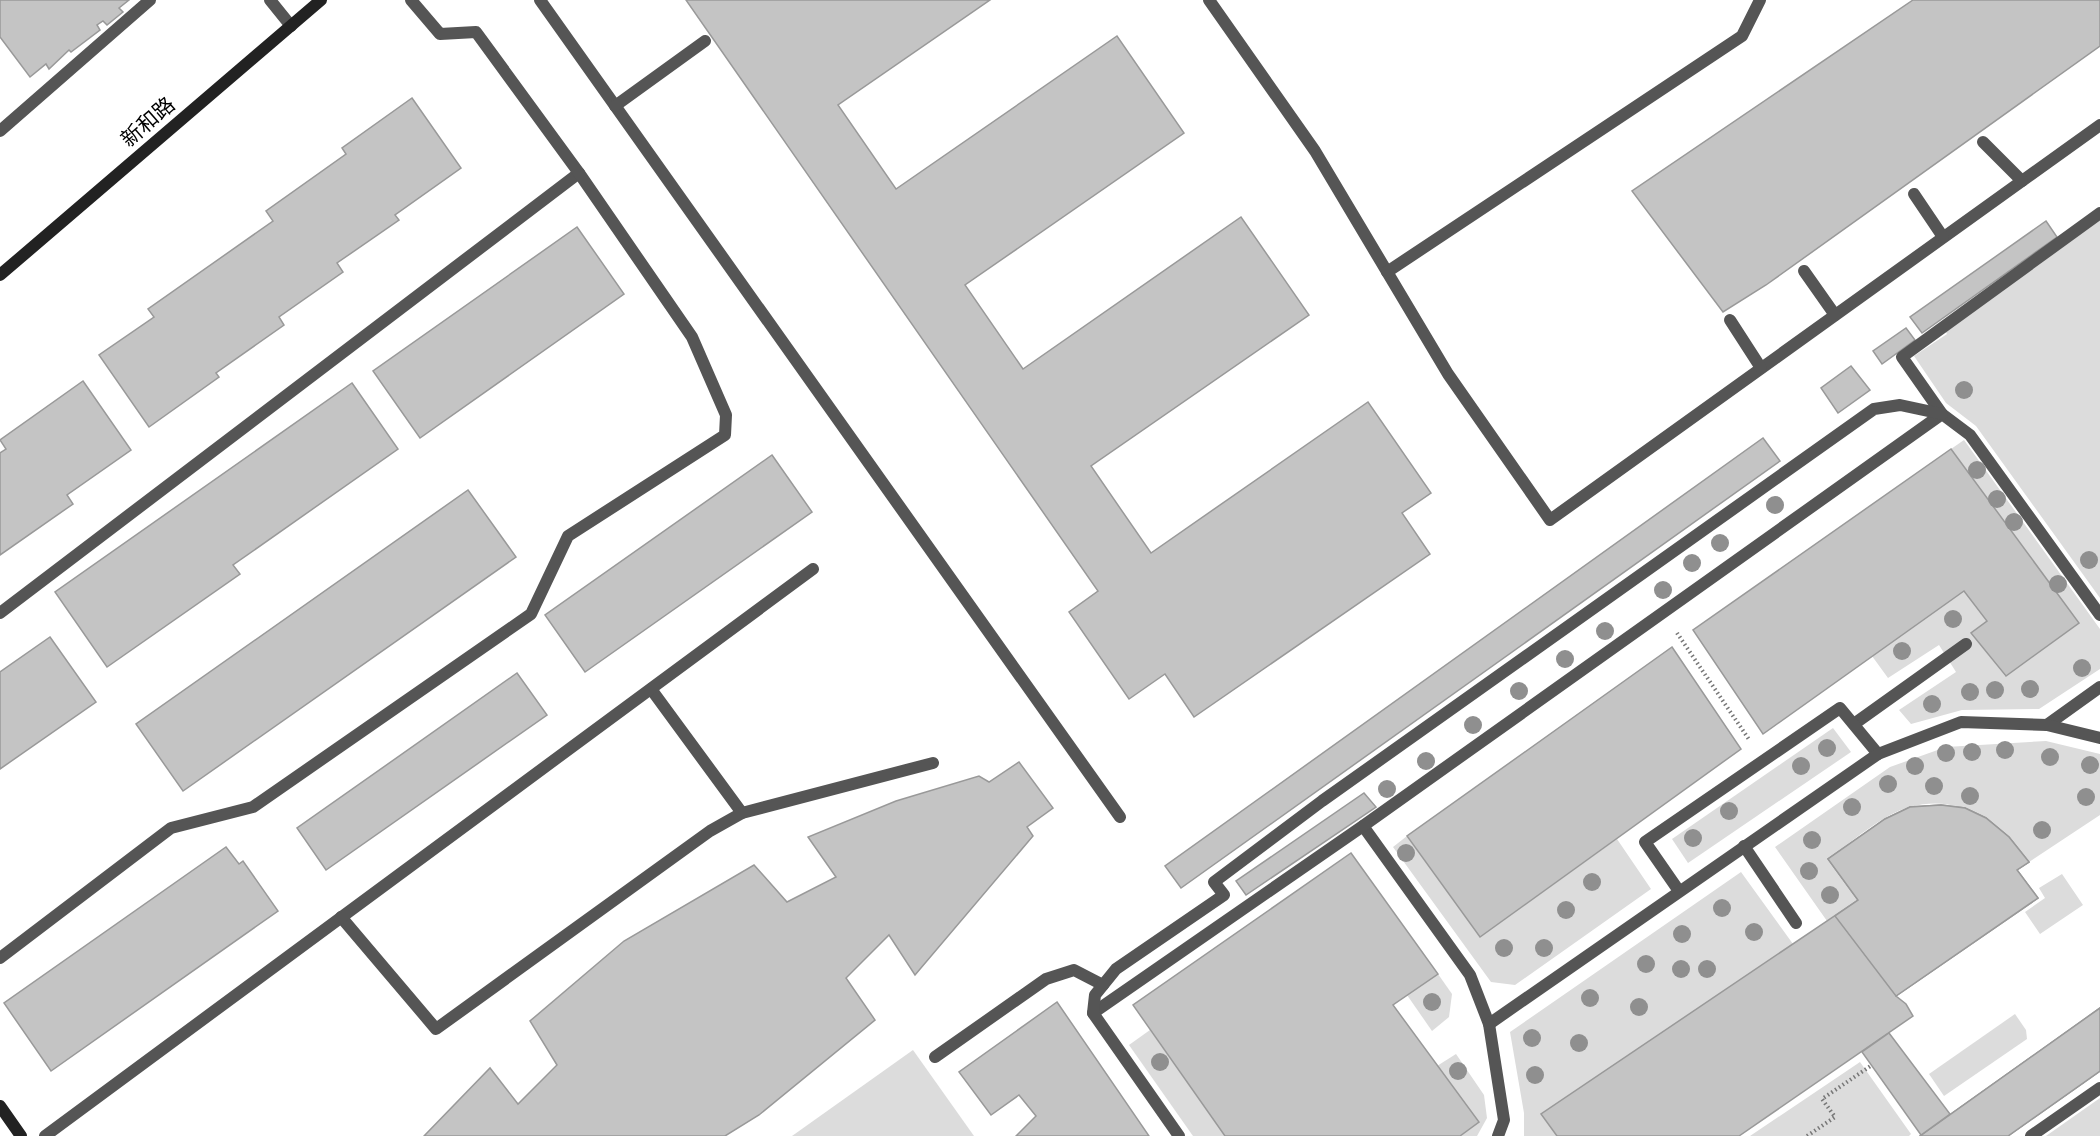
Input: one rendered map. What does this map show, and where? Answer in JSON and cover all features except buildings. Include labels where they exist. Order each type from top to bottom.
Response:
[{"type":"street","name":"新和路","points":[[0,275],[321,0]]},
{"type":"street","points":[[0,1106],[21,1136]]},
{"type":"lane","points":[[0,130],[150,0]]},
{"type":"lane","points":[[270,0],[291,26]]},
{"type":"lane","points":[[0,958],[171,828],[253,807],[531,614],[568,536],[725,435],[726,415],[692,337],[579,173],[476,32],[440,34],[411,0]]},
{"type":"lane","points":[[540,0],[1120,817]]},
{"type":"lane","points":[[1209,0],[1315,151],[1448,374],[1550,520],[2100,125]]},
{"type":"lane","points":[[1387,272],[1742,36],[1760,0]]},
{"type":"lane","points":[[615,106],[705,41]]},
{"type":"lane","points":[[1983,142],[2022,181]]},
{"type":"lane","points":[[0,613],[579,173]]},
{"type":"lane","points":[[1914,194],[1943,237]]},
{"type":"lane","points":[[2100,213],[1902,357],[1942,414],[1970,435],[2100,615]]},
{"type":"lane","points":[[1804,271],[1834,315]]},
{"type":"lane","points":[[1730,320],[1761,368]]},
{"type":"lane","points":[[1179,1136],[1093,1013],[1095,995],[1116,969],[1224,895],[1214,882],[1276,834],[1874,409],[1900,405],[1942,414]]},
{"type":"lane","points":[[1093,1013],[1363,826],[1942,414]]},
{"type":"lane","points":[[45,1136],[813,569]]},
{"type":"lane","points":[[1854,724],[1966,644]]},
{"type":"lane","points":[[2047,725],[2100,687]]},
{"type":"lane","points":[[651,688],[742,813]]},
{"type":"lane","points":[[1679,891],[1645,842],[1764,760],[1840,708],[1878,754]]},
{"type":"lane","points":[[1489,1024],[1878,754],[1961,722],[2047,725],[2100,738]]},
{"type":"lane","points":[[341,917],[436,1029],[710,831],[742,813],[933,763]]},
{"type":"lane","points":[[1363,826],[1470,975],[1489,1024],[1504,1120],[1498,1136]]},
{"type":"lane","points":[[1744,846],[1796,923]]},
{"type":"lane","points":[[935,1057],[1046,979],[1074,970],[1103,985]]},
{"type":"lane","points":[[2031,1136],[2100,1088]]},
{"type":"path","points":[[1663,612],[1764,760]]},
{"type":"path","points":[[1807,1136],[1835,1118],[1822,1099],[1872,1065]]},
{"type":"shaded area","points":[[2100,219],[2100,598],[1976,426],[1946,403],[1914,356],[1947,334],[1943,327]]},
{"type":"shaded area","points":[[1964,440],[2100,629],[2100,669],[2039,709],[1962,710],[1911,724],[1899,710],[1956,672],[1939,645],[1888,678],[1872,656],[1964,591],[1987,621],[1971,633],[2005,676],[2079,623],[1951,449]]},
{"type":"shaded area","points":[[1833,728],[1851,752],[1688,863],[1672,839]]},
{"type":"shaded area","points":[[2046,741],[2100,754],[2100,815],[2029,862],[1992,824],[1963,808],[1946,804],[1910,807],[1878,822],[1828,859],[1858,900],[1827,921],[1775,847],[1890,767],[1946,747]]},
{"type":"shaded area","points":[[1407,836],[1480,937],[1617,839],[1651,889],[1515,985],[1491,982],[1393,847]]},
{"type":"shaded area","points":[[1741,872],[1793,944],[1542,1115],[1557,1136],[1524,1136],[1524,1113],[1510,1032]]},
{"type":"shaded area","points":[[2062,874],[2083,905],[2040,934],[2025,912],[2045,898],[2039,888]]},
{"type":"shaded area","points":[[1438,974],[1452,994],[1449,1017],[1432,1031],[1407,995]]},
{"type":"shaded area","points":[[2015,1014],[2026,1030],[2027,1039],[1944,1096],[1929,1074]]},
{"type":"shaded area","points":[[1150,1030],[1225,1136],[1193,1136],[1129,1045]]},
{"type":"shaded area","points":[[913,1050],[974,1136],[792,1136]]},
{"type":"shaded area","points":[[1456,1054],[1484,1095],[1487,1118],[1477,1136],[1460,1136],[1478,1122],[1437,1066]]},
{"type":"shaded area","points":[[1860,1062],[1911,1134],[1909,1136],[1750,1136]]},
{"type":"shaded area","points":[[2100,1098],[2100,1136],[2046,1136]]}]
